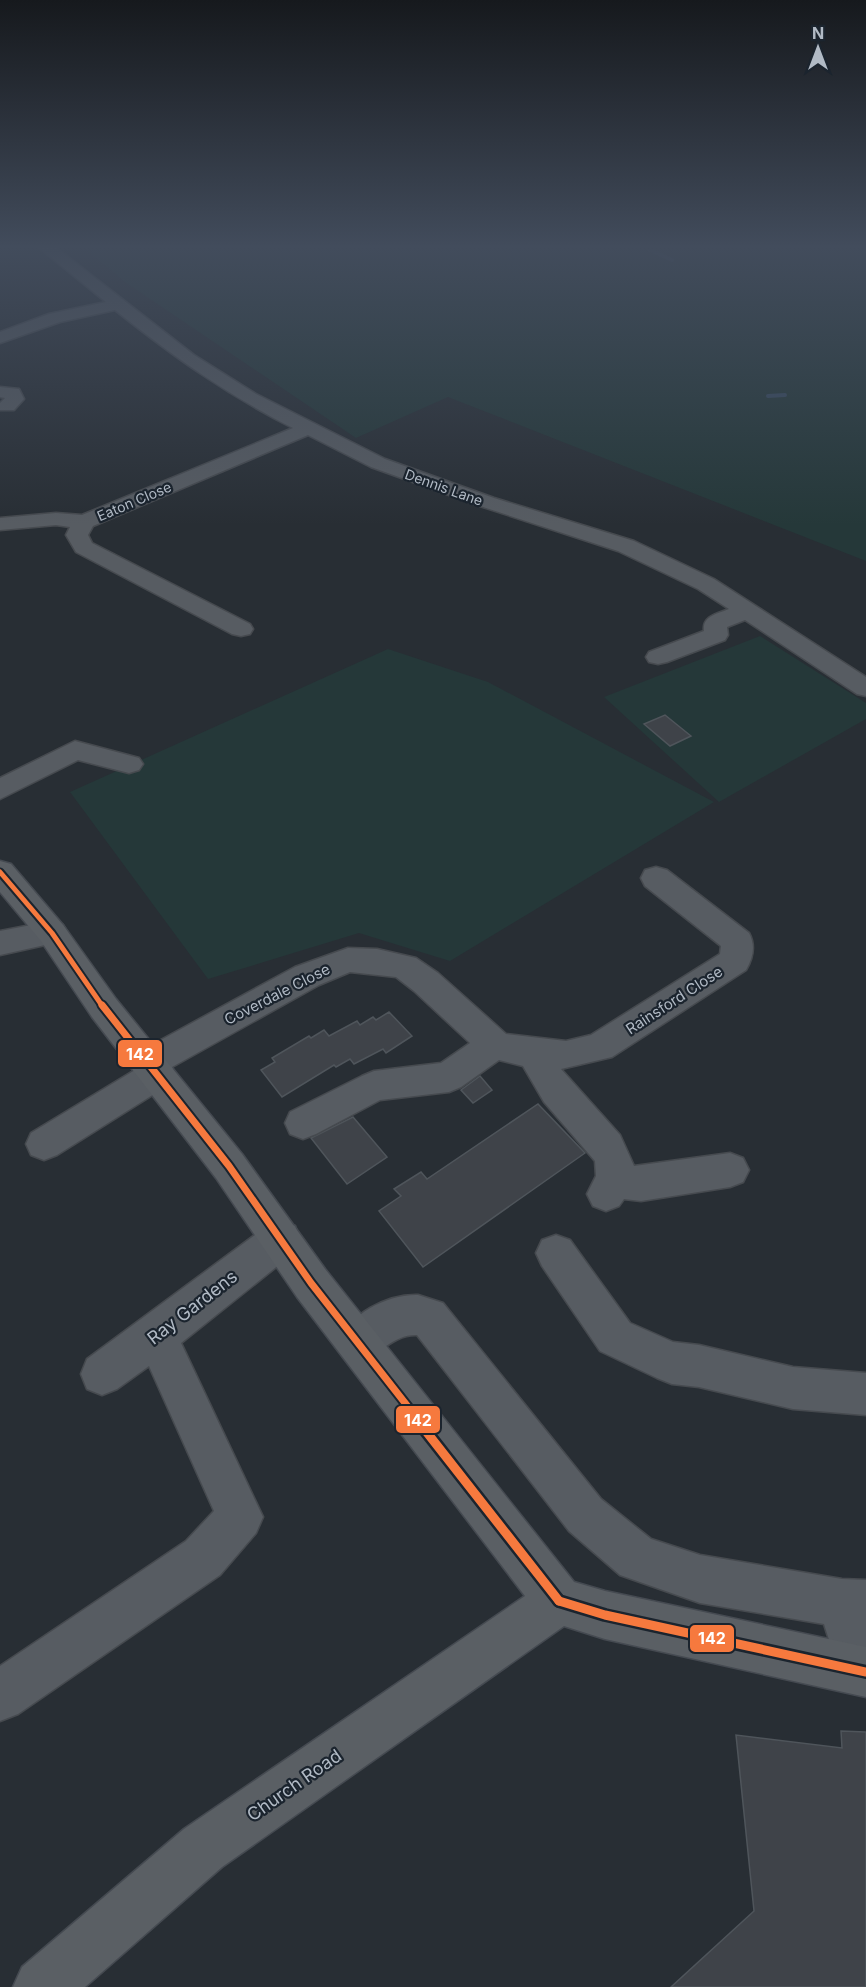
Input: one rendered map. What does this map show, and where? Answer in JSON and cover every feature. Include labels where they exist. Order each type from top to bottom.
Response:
[{"type":"main road","points":[[0,872],[52,933],[104,1008],[153,1068],[281,1239],[311,1283],[559,1601],[606,1615],[865,1672]]},
{"type":"main road","name":"Church Road","points":[[42,1987],[203,1848],[559,1601]]},
{"type":"street","name":"Dennis Lane","points":[[161,339],[249,398],[378,463],[487,502],[626,546],[706,584],[866,688]]},
{"type":"street","name":"Eaton Close","points":[[241,629],[84,548],[77,534],[84,522],[307,429]]},
{"type":"street","points":[[0,524],[56,519],[84,522]]},
{"type":"street","points":[[658,657],[716,635],[715,624],[746,611]]},
{"type":"street","points":[[842,673],[866,659]]},
{"type":"street","points":[[0,790],[75,750],[129,764]]},
{"type":"street","name":"Rainsford Close","points":[[494,1044],[515,1051],[566,1055],[600,1047],[735,961],[738,942],[656,878]]},
{"type":"street","points":[[0,944],[52,933]]},
{"type":"street","name":"Coverdale Close","points":[[44,1144],[153,1068],[307,976],[348,960],[405,967],[426,982],[494,1044]]},
{"type":"street","points":[[303,1123],[374,1086],[449,1077],[494,1044]]},
{"type":"street","points":[[534,1053],[545,1076],[610,1149],[616,1165],[610,1187],[730,1170]]},
{"type":"street","name":"Ray Gardens","points":[[102,1374],[156,1336],[281,1239]]},
{"type":"street","points":[[556,1253],[615,1338],[672,1363],[699,1366],[793,1388],[866,1394]]},
{"type":"street","points":[[358,1342],[393,1316],[413,1312],[429,1317],[585,1515],[637,1558],[700,1579],[854,1603],[865,1672]]},
{"type":"street","points":[[0,1696],[203,1558],[240,1516],[156,1336]]},
{"type":"shaded area","points":[[209,339],[866,339],[866,561],[448,397],[356,438]]},
{"type":"shaded area","points":[[760,636],[866,703],[866,719],[719,802],[604,697]]},
{"type":"shaded area","points":[[388,649],[488,682],[714,802],[450,961],[359,933],[208,979],[70,792]]},
{"type":"building","points":[[665,715],[691,736],[670,746],[644,724]]},
{"type":"building","points":[[389,1012],[412,1036],[386,1053],[383,1049],[354,1064],[350,1059],[336,1067],[334,1065],[282,1097],[261,1070],[275,1062],[272,1058],[309,1036],[311,1038],[324,1030],[329,1036],[357,1021],[360,1025],[373,1017],[376,1020]]},
{"type":"building","points":[[480,1076],[492,1090],[473,1103],[461,1090]]},
{"type":"building","points":[[538,1104],[585,1153],[423,1267],[379,1211],[401,1196],[394,1189],[421,1172],[427,1179]]},
{"type":"building","points":[[353,1117],[387,1157],[347,1184],[311,1138]]},
{"type":"building","points":[[841,1731],[866,1732],[866,1987],[671,1987],[754,1911],[736,1735],[842,1748]]},
{"type":"waterway","points":[[768,396],[785,395]]},
{"type":"transit line","name":"142","points":[[0,872],[52,933],[104,1008],[229,1166],[311,1283],[559,1601]]},
{"type":"transit line","name":"142","points":[[559,1601],[605,1615],[866,1672]]}]
